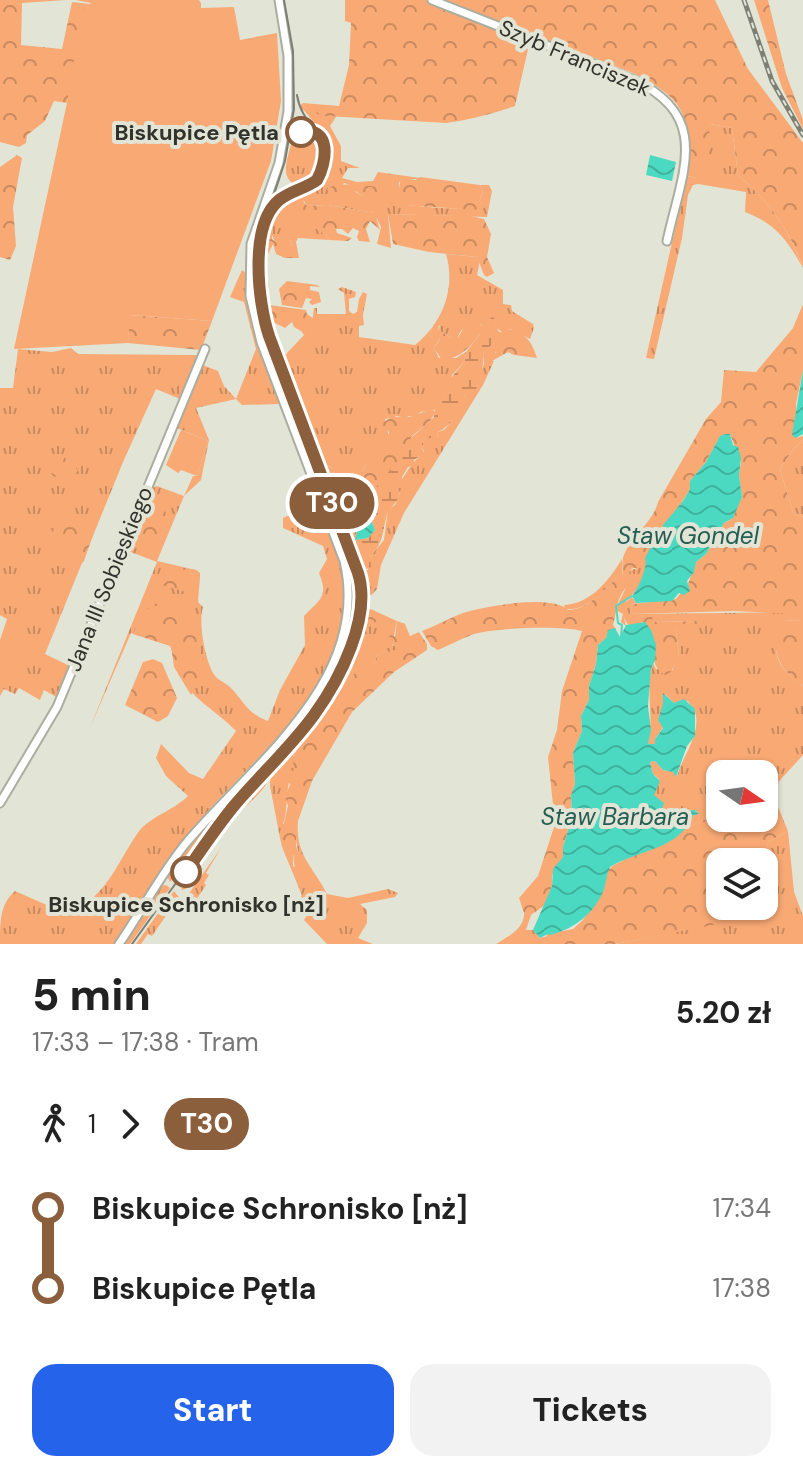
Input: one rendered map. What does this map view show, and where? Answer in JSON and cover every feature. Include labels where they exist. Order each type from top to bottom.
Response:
[{"type":"street","points":[[119,944],[184,846],[312,703],[341,644],[348,617],[349,589],[344,561],[258,332],[250,296],[251,244],[279,163],[288,116],[288,56],[279,0]]},
{"type":"street","name":"Szyb Franciszek","points":[[432,0],[632,79],[649,87],[672,105],[682,124],[686,149],[667,241]]},
{"type":"street","name":"Jana III Sobieskiego","points":[[0,803],[57,707],[205,349]]},
{"type":"green space","points":[[0,0],[66,0],[22,3],[21,45],[62,49],[72,2],[90,4],[85,7],[67,103],[54,101],[45,121],[27,135],[26,143],[19,147],[0,142]]},
{"type":"green space","points":[[76,0],[199,0],[201,3],[91,3]]},
{"type":"green space","points":[[345,0],[427,0],[510,33],[529,45],[515,106],[446,123],[326,116],[304,107],[303,103],[339,106],[349,65],[351,23],[345,21]]},
{"type":"green space","points":[[443,0],[715,0],[748,69],[803,143],[803,267],[777,216],[738,175],[732,128],[710,124],[707,162],[697,178],[687,176],[686,125],[675,102],[665,92],[633,73]]},
{"type":"green space","points":[[754,0],[768,0],[803,129],[782,88]]},
{"type":"green space","points":[[91,3],[201,3],[201,8],[234,7],[240,40],[277,33],[281,101],[271,161],[212,321],[130,315],[128,343],[14,349],[67,103],[81,15]]},
{"type":"green space","points":[[303,103],[304,107],[336,117],[330,126],[341,146],[341,161],[360,168],[348,168],[342,178],[357,182],[373,181],[378,172],[420,178],[399,182],[400,189],[365,188],[344,183],[335,195],[355,191],[389,202],[464,208],[483,204],[479,201],[483,192],[480,185],[489,185],[492,191],[487,217],[388,214],[391,248],[377,244],[381,227],[374,213],[328,205],[307,206],[304,201],[285,210],[272,210],[281,201],[314,183],[326,165],[325,144],[315,123],[301,108]]},
{"type":"green space","points":[[710,124],[732,128],[738,175],[760,195],[777,217],[803,268],[780,234],[745,212],[746,192],[693,185],[688,195],[682,238],[654,359],[646,358],[687,176],[697,178]]},
{"type":"green space","points":[[306,132],[320,139],[324,158],[316,179],[298,186],[288,178],[286,166],[292,140]]},
{"type":"green space","points":[[17,155],[22,158],[13,207],[16,246],[10,260],[0,257],[0,167]]},
{"type":"green space","points":[[420,177],[480,185],[483,192],[479,201],[483,208],[473,210],[392,203],[364,197],[356,191],[353,198],[330,195],[327,189],[351,185],[400,189],[400,179],[415,180]]},
{"type":"green space","points":[[302,200],[307,206],[328,205],[375,213],[380,230],[370,221],[366,229],[370,242],[359,241],[359,231],[353,228],[348,234],[336,229],[337,233],[352,238],[348,241],[330,240],[310,226],[273,216],[272,239],[278,244],[276,238],[282,238],[292,246],[287,238],[289,232],[296,242],[299,258],[276,254],[273,244],[268,254],[261,254],[272,210],[284,210],[286,206]]},
{"type":"green space","points":[[388,214],[484,219],[491,234],[487,257],[494,273],[487,277],[484,275],[477,257],[393,244]]},
{"type":"green space","points":[[273,215],[311,226],[330,240],[298,238],[296,242],[290,239],[292,246],[277,237],[279,244],[276,244],[272,235]]},
{"type":"green space","points":[[446,254],[477,257],[480,260],[477,275],[503,290],[503,304],[511,305],[512,311],[533,324],[534,328],[530,339],[510,329],[496,328],[495,319],[483,326],[478,322],[466,327],[458,338],[452,338],[434,324],[448,292]]},
{"type":"green space","points":[[260,259],[265,260],[269,288],[267,303],[262,303]]},
{"type":"green space","points":[[242,270],[246,273],[251,315],[279,404],[242,405],[236,399],[256,349],[244,302],[230,297]]},
{"type":"green space","points":[[287,281],[317,285],[320,287],[310,286],[310,290],[319,292],[321,302],[312,305],[309,302],[312,299],[306,298],[302,308],[282,305],[279,289]]},
{"type":"green space","points":[[342,287],[356,292],[355,297],[349,299],[349,311],[353,314],[357,312],[363,292],[367,294],[364,325],[359,326],[359,337],[415,345],[433,326],[429,336],[440,338],[434,348],[439,358],[456,358],[466,352],[465,361],[452,375],[446,394],[434,410],[420,412],[416,416],[387,416],[391,418],[385,419],[389,438],[382,451],[364,467],[356,482],[351,478],[352,473],[345,470],[331,473],[332,468],[319,460],[315,451],[320,454],[297,406],[301,404],[299,394],[286,365],[287,353],[304,335],[301,330],[311,331],[314,308],[317,308],[317,314],[346,314],[344,293],[338,289]]},
{"type":"green space","points":[[262,304],[306,310],[314,319],[311,331],[306,334],[294,327],[292,322],[285,328],[275,323],[272,326],[282,349],[277,353]]},
{"type":"green space","points":[[803,304],[803,370],[796,404],[796,438],[803,436],[803,440],[780,469],[793,512],[803,517],[803,612],[630,614],[632,604],[676,599],[688,584],[696,562],[706,554],[742,497],[741,462],[730,434],[720,436],[706,462],[690,481],[690,489],[662,535],[655,539],[645,565],[629,571],[629,582],[617,607],[613,625],[616,629],[609,631],[598,645],[589,700],[581,716],[582,731],[573,753],[575,784],[571,795],[572,817],[563,857],[552,875],[552,886],[545,905],[531,915],[524,913],[519,898],[538,876],[555,824],[548,757],[557,730],[562,691],[582,631],[544,628],[497,630],[474,634],[438,650],[431,646],[422,631],[463,613],[502,605],[534,602],[575,609],[595,598],[617,577],[622,577],[626,550],[651,517],[706,419],[721,402],[724,370],[756,372],[793,328]]},
{"type":"green space","points":[[129,315],[212,321],[201,350],[128,343]]},
{"type":"green space","points":[[492,317],[502,333],[483,354],[476,389],[473,394],[465,394],[459,411],[438,432],[437,438],[425,438],[424,453],[414,460],[414,466],[408,467],[402,477],[402,483],[397,488],[399,497],[388,511],[380,542],[370,557],[371,567],[364,570],[355,540],[368,538],[375,530],[372,522],[360,517],[368,497],[402,460],[406,443],[434,417],[435,407],[446,394],[445,385],[465,361],[466,352],[483,325]]},
{"type":"green space","points":[[482,318],[482,331],[469,347],[455,357],[442,360],[434,348],[440,339],[429,336],[434,324],[439,324],[438,330],[458,338],[464,327]]},
{"type":"green space","points":[[501,327],[525,337],[537,358],[508,352],[492,361],[490,355],[496,353],[493,342],[502,332],[496,328]]},
{"type":"green space","points":[[493,342],[496,351],[494,361],[483,385],[404,513],[381,565],[377,589],[366,601],[364,592],[369,588],[364,570],[368,570],[370,557],[384,540],[388,509],[395,505],[400,493],[397,488],[412,464],[424,452],[425,438],[437,438],[438,432],[444,430],[457,414],[465,394],[477,387],[484,364],[483,354]]},
{"type":"green space","points":[[71,348],[78,354],[197,355],[180,399],[156,389],[45,654],[70,666],[58,698],[44,690],[40,700],[19,688],[15,694],[4,689],[0,696],[0,640],[7,619],[0,615],[0,388],[13,388],[18,349],[52,352]]},
{"type":"green space","points":[[282,352],[288,355],[286,365],[297,385],[300,408],[278,357]]},
{"type":"green space","points":[[274,359],[349,557],[359,601],[354,597],[344,553],[271,361]]},
{"type":"green space","points":[[203,365],[218,371],[224,386],[236,399],[196,408],[209,440],[201,480],[184,496],[193,476],[197,476],[208,441],[177,428]]},
{"type":"green space","points":[[432,409],[435,412],[433,416],[411,438],[402,461],[371,493],[359,516],[356,540],[369,588],[364,592],[319,461],[332,468],[332,473],[348,468],[355,482],[386,442],[389,432],[381,424],[390,418],[385,413],[409,417]]},
{"type":"green space","points":[[181,430],[208,441],[197,476],[181,470],[178,473],[166,465]]},
{"type":"green space","points":[[803,440],[803,517],[793,512],[780,469]]},
{"type":"green space","points":[[57,456],[64,457],[78,470],[70,481],[53,476],[50,472]]},
{"type":"green space","points":[[157,486],[184,496],[157,561],[200,573],[198,602],[203,607],[203,642],[216,677],[230,687],[250,711],[268,721],[280,690],[305,645],[304,616],[323,593],[319,573],[327,559],[323,546],[283,528],[283,518],[318,503],[337,550],[344,578],[343,618],[333,654],[315,688],[292,720],[176,850],[116,944],[0,944],[4,907],[15,891],[49,906],[79,910],[106,883],[142,828],[188,796],[166,776],[156,758],[161,744],[189,773],[203,779],[236,731],[189,690],[177,671],[170,646],[131,633],[89,730],[157,562],[128,551],[152,488]]},
{"type":"green space","points":[[160,498],[167,516],[164,531],[157,536],[140,539],[141,530],[148,522],[145,517],[155,512],[151,504]]},
{"type":"green space","points":[[59,519],[94,532],[84,561],[79,566],[60,556],[63,547],[53,539],[52,533]]},
{"type":"green space","points":[[645,558],[648,566],[637,589],[626,602],[632,597],[636,603],[632,604],[630,614],[803,612],[803,621],[783,620],[776,650],[786,672],[803,686],[803,755],[778,782],[778,760],[706,760],[706,819],[680,832],[690,823],[693,815],[699,814],[691,810],[687,819],[660,814],[653,793],[659,779],[653,774],[650,762],[655,761],[663,770],[677,776],[694,736],[695,712],[688,701],[674,703],[665,694],[663,727],[655,744],[648,744],[650,680],[653,663],[656,669],[673,670],[674,657],[679,657],[676,630],[700,621],[652,622],[642,615],[639,618],[624,618],[626,626],[621,622],[623,614],[616,610],[629,571],[645,565]]},
{"type":"green space","points":[[622,559],[622,577],[617,577],[587,604],[565,609],[564,605],[574,604],[598,590]]},
{"type":"green space","points":[[162,564],[196,570],[200,573],[199,590],[193,594],[157,584]]},
{"type":"green space","points":[[160,601],[193,610],[197,645],[206,665],[191,695],[174,667],[171,646],[133,634],[142,612]]},
{"type":"green space","points":[[355,606],[359,606],[356,625],[328,688],[301,728],[273,756],[273,752],[314,704],[335,665]]},
{"type":"green space","points":[[364,606],[377,612],[377,621],[362,633],[362,640],[351,655],[341,685],[368,663],[374,664],[377,655],[395,650],[395,646],[386,641],[392,633],[395,637],[397,621],[405,624],[410,636],[419,632],[427,644],[427,650],[394,672],[352,712],[312,781],[298,821],[289,828],[283,827],[288,806],[285,796],[290,785],[287,777],[295,768],[292,759],[299,745],[294,742],[317,712],[348,660]]},
{"type":"green space","points":[[377,612],[397,621],[392,645],[395,651],[377,655],[374,664],[368,664],[341,685],[348,659]]},
{"type":"green space","points":[[641,615],[652,617],[653,622],[700,621],[699,624],[676,630],[679,657],[674,657],[673,668],[668,674],[665,675],[655,664],[649,628],[644,622],[629,626],[624,618],[639,618]]},
{"type":"green space","points":[[779,621],[803,621],[803,686],[787,672],[778,658],[777,632]]},
{"type":"green space","points":[[0,640],[19,649],[0,683]]},
{"type":"green space","points":[[153,659],[162,663],[177,698],[168,716],[158,722],[125,705],[143,662]]},
{"type":"green space","points":[[294,742],[300,745],[293,756],[296,768],[289,780],[283,824],[289,827],[298,821],[302,852],[327,894],[348,898],[388,889],[398,893],[395,897],[360,904],[367,910],[367,923],[358,938],[373,944],[327,944],[304,920],[307,915],[303,913],[301,893],[282,847],[293,852],[293,866],[304,874],[296,836],[280,838],[270,786],[271,767]]},
{"type":"green space","points":[[268,757],[270,760],[170,882],[167,876],[195,837]]},
{"type":"green space","points":[[271,767],[268,782],[235,817],[231,813]]},
{"type":"green space","points":[[778,807],[788,831],[768,842],[768,848],[706,848],[706,920],[739,920],[615,944],[545,944],[547,934],[573,929],[582,921],[602,893],[608,870],[614,865],[706,819],[706,832],[778,832]]},
{"type":"green space","points":[[290,831],[296,836],[304,874],[295,871],[293,853],[282,847],[280,838]]},
{"type":"green space","points":[[788,831],[794,892],[803,916],[803,944],[615,944],[734,920],[778,920],[778,848],[768,848],[768,842]]},
{"type":"green space","points":[[212,838],[216,840],[198,867],[200,869],[186,889],[181,890],[195,866],[193,864]]},
{"type":"green space","points":[[221,848],[206,873],[209,875],[204,883],[206,885],[189,911],[174,904],[152,936],[148,934],[141,944],[136,944],[174,891],[183,902]]},
{"type":"green space","points":[[161,886],[170,888],[130,944],[123,944]]},
{"type":"green space","points":[[524,913],[531,915],[526,930],[533,930],[540,938],[548,936],[545,944],[496,944],[519,928]]},
{"type":"water","points":[[650,155],[676,162],[672,181],[646,175]]},
{"type":"water","points":[[803,370],[803,434],[796,438],[792,435]]},
{"type":"water","name":"Staw Gondel","points":[[730,434],[741,458],[739,475],[742,497],[733,518],[724,523],[706,554],[696,562],[694,572],[687,581],[690,591],[684,595],[679,593],[672,601],[636,603],[632,596],[642,578],[645,558],[655,539],[662,535],[663,525],[683,501],[690,489],[690,481],[706,462],[720,436]]},
{"type":"water","points":[[360,517],[372,522],[375,530],[368,538],[355,540]]},
{"type":"water","name":"Staw Barbara","points":[[645,622],[656,645],[648,706],[651,730],[648,744],[655,744],[663,728],[658,720],[663,693],[674,703],[684,699],[695,709],[695,736],[687,746],[676,777],[655,761],[650,762],[653,774],[660,781],[654,795],[664,803],[660,814],[686,819],[690,818],[691,810],[699,814],[693,815],[687,827],[668,842],[610,867],[603,892],[587,915],[566,929],[540,938],[533,930],[552,886],[553,869],[563,857],[572,817],[571,795],[575,784],[573,753],[582,731],[581,716],[589,700],[598,645],[606,638],[608,630],[615,628],[620,637],[626,625]]},
{"type":"waterway","points":[[621,637],[622,625],[618,623],[616,606],[632,596]]},
{"type":"tram line","points":[[132,944],[230,808],[317,707],[357,626],[361,604],[357,577],[267,337],[258,298],[257,266],[261,234],[285,161],[294,109],[293,51],[284,0]]},
{"type":"tram line","points":[[270,211],[282,197],[317,180],[324,166],[323,144],[300,107],[297,95]]},
{"type":"tram line","name":"T30","points":[[186,872],[234,807],[315,714],[354,640],[362,614],[361,582],[269,336],[261,303],[260,250],[270,211],[280,199],[317,180],[326,157],[326,147],[318,135],[310,131],[301,132]]},
{"type":"railway","points":[[744,0],[772,81],[803,135]]},
{"type":"place","name":"Biskupice Pętla","points":[[301,132]]},
{"type":"place","name":"Biskupice Schronisko [nż]","points":[[186,872]]}]
